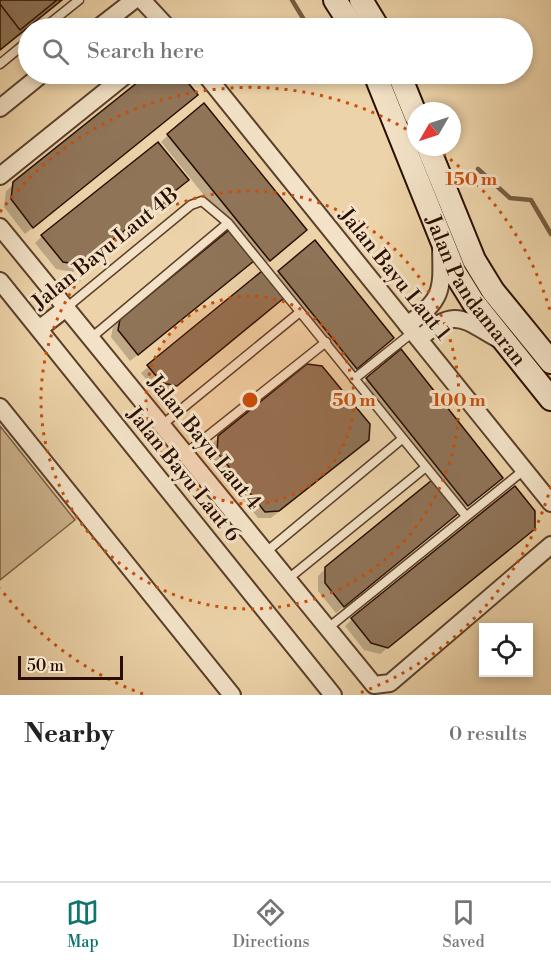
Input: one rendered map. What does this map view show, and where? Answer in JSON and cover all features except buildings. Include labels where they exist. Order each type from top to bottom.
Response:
[{"type":"main road","points":[[335,0],[347,18]]},
{"type":"main road","points":[[361,0],[372,18]]},
{"type":"main road","name":"Jalan Pandamaran","points":[[379,84],[454,273],[473,302],[551,399]]},
{"type":"main road","points":[[403,84],[410,102]]},
{"type":"main road","name":"Jalan Pandamaran","points":[[432,156],[474,261],[493,291],[551,362]]},
{"type":"street","points":[[111,18],[134,0]]},
{"type":"street","points":[[142,0],[159,18]]},
{"type":"street","points":[[0,108],[30,84]]},
{"type":"street","points":[[0,176],[115,84]]},
{"type":"street","name":"Jalan Bayu Laut 1","points":[[213,84],[551,503]]},
{"type":"street","name":"Jalan Bayu Laut 4","points":[[0,227],[328,628],[372,690]]},
{"type":"street","points":[[413,332],[436,300],[441,278],[441,238]]},
{"type":"street","name":"Jalan Bayu Laut 6","points":[[0,281],[333,695]]},
{"type":"street","name":"Jalan Bayu Laut 4B","points":[[39,329],[66,308]]},
{"type":"street","points":[[413,332],[447,319],[462,319],[506,344]]},
{"type":"street","points":[[0,407],[232,695]]},
{"type":"street","points":[[372,690],[390,683],[551,545]]},
{"type":"lane","points":[[56,18],[79,0]]},
{"type":"lane","points":[[0,64],[18,49]]},
{"type":"lane","name":"Jalan Bayu Laut 4B","points":[[66,308],[191,204],[202,201],[208,203],[326,342],[402,440],[466,516]]},
{"type":"lane","points":[[91,338],[228,224]]},
{"type":"lane","points":[[162,425],[300,312]]},
{"type":"lane","points":[[354,379],[413,332]]},
{"type":"lane","points":[[185,453],[326,342]]},
{"type":"lane","points":[[266,552],[402,440]]},
{"type":"lane","points":[[288,579],[426,467]]},
{"type":"lane","points":[[328,628],[524,470]]},
{"type":"shaded area","points":[[0,426],[75,520],[0,580]]},
{"type":"waterway","points":[[292,0],[303,18]]},
{"type":"waterway","points":[[478,169],[510,198],[531,200],[551,234]]}]
